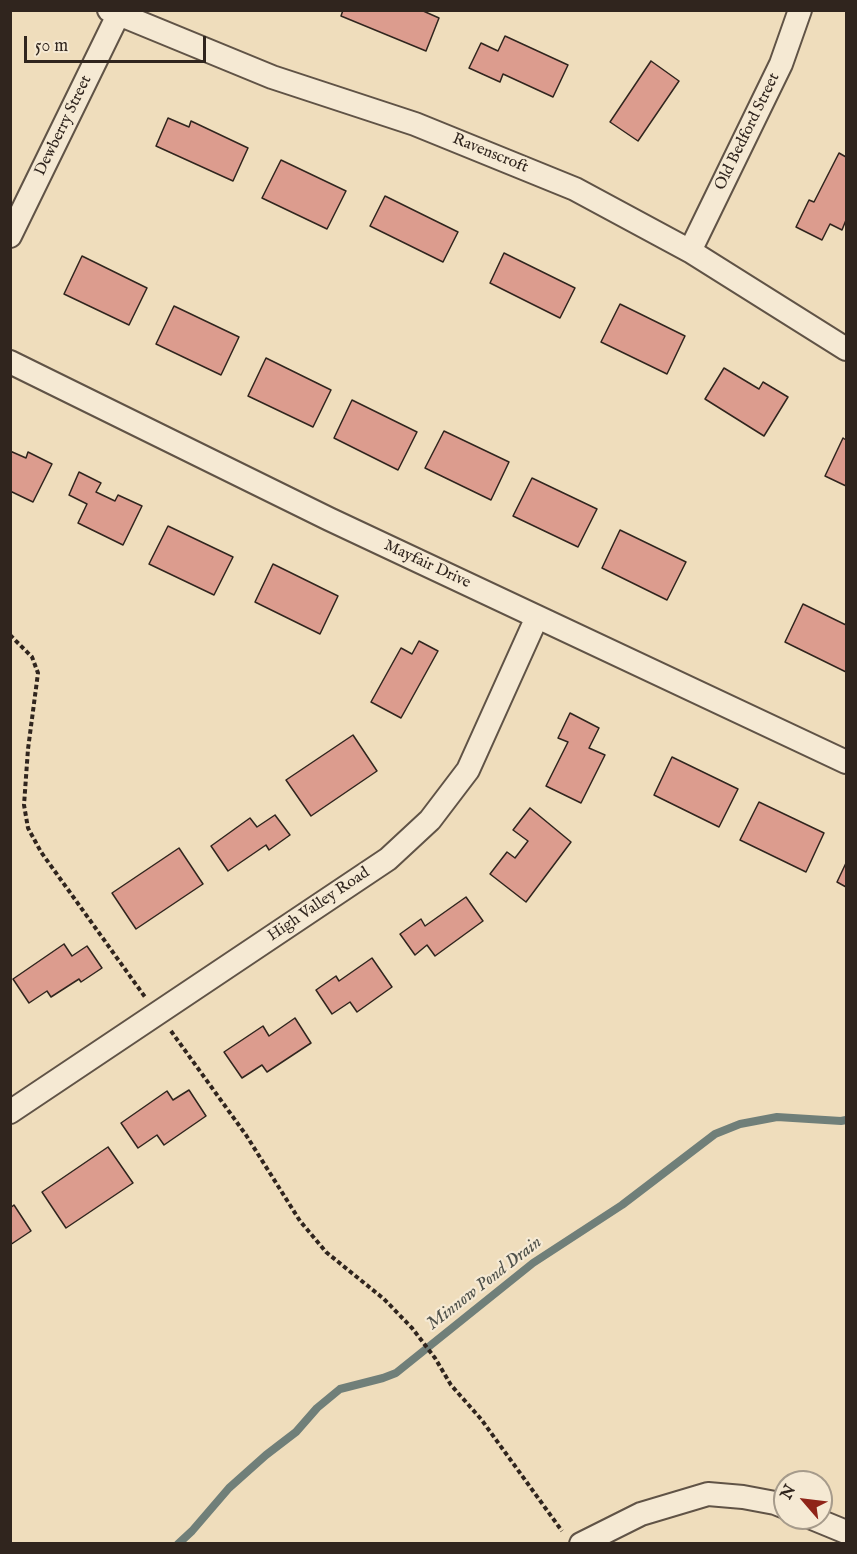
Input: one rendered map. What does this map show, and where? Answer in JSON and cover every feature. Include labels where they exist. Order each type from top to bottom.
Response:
[{"type":"street","name":"Old Bedford Street","points":[[690,251],[781,64],[800,10]]},
{"type":"street","name":"Ravenscroft","points":[[113,13],[272,76],[416,124],[575,189],[690,251],[846,349]]},
{"type":"street","name":"Dewberry Street","points":[[10,236],[113,13]]},
{"type":"street","name":"Mayfair Drive","points":[[10,362],[319,513],[846,762]]},
{"type":"street","name":"High Valley Road","points":[[10,1112],[388,859],[430,820],[468,770],[537,617]]},
{"type":"street","points":[[573,1539],[641,1514],[708,1494],[773,1503]]},
{"type":"path","points":[[411,1328],[435,1359],[451,1385],[481,1419],[573,1539]]},
{"type":"building","points":[[343,10],[421,10],[439,18],[426,51],[341,16]]},
{"type":"building","points":[[505,36],[568,65],[553,97],[503,74],[500,82],[469,68],[481,43],[498,51]]},
{"type":"building","points":[[651,61],[679,81],[638,141],[610,122]]},
{"type":"building","points":[[168,118],[189,127],[191,121],[248,148],[233,181],[156,146]]},
{"type":"building","points":[[839,153],[846,157],[846,220],[842,230],[830,224],[822,240],[796,227],[809,200],[814,202]]},
{"type":"building","points":[[281,160],[346,191],[327,229],[262,198]]},
{"type":"building","points":[[385,196],[458,232],[443,262],[370,226]]},
{"type":"building","points":[[504,253],[575,288],[560,318],[490,283]]},
{"type":"building","points":[[82,256],[147,288],[129,325],[64,294]]},
{"type":"building","points":[[620,304],[685,336],[667,374],[601,342]]},
{"type":"building","points":[[174,306],[239,337],[221,375],[156,344]]},
{"type":"building","points":[[266,358],[331,390],[313,427],[248,396]]},
{"type":"building","points":[[724,368],[759,389],[763,382],[788,397],[764,436],[705,399]]},
{"type":"building","points":[[352,400],[417,432],[398,470],[334,438]]},
{"type":"building","points":[[444,431],[509,462],[491,500],[425,468]]},
{"type":"building","points":[[843,438],[846,440],[846,486],[825,476]]},
{"type":"building","points":[[10,451],[26,458],[28,452],[52,464],[33,502],[10,491]]},
{"type":"building","points":[[79,472],[101,483],[96,492],[115,501],[118,495],[142,506],[123,545],[78,523],[87,504],[69,495]]},
{"type":"building","points":[[532,478],[597,509],[578,547],[513,516]]},
{"type":"building","points":[[168,526],[233,557],[214,595],[149,564]]},
{"type":"building","points":[[620,530],[686,562],[667,600],[602,568]]},
{"type":"building","points":[[273,564],[338,596],[320,634],[255,602]]},
{"type":"building","points":[[803,604],[846,625],[846,672],[785,642]]},
{"type":"building","points":[[419,641],[438,651],[401,718],[371,702],[401,648],[412,654]]},
{"type":"building","points":[[570,713],[599,728],[589,748],[605,755],[581,803],[546,786],[568,742],[558,738]]},
{"type":"building","points":[[353,735],[377,771],[311,816],[286,780]]},
{"type":"building","points":[[672,757],[738,789],[719,827],[654,795]]},
{"type":"building","points":[[759,802],[824,833],[806,872],[740,840]]},
{"type":"building","points":[[530,808],[571,842],[526,902],[490,874],[507,852],[515,858],[528,841],[513,830]]},
{"type":"building","points":[[275,815],[290,835],[269,850],[266,845],[228,871],[211,846],[250,818],[257,827]]},
{"type":"building","points":[[179,848],[203,884],[136,929],[112,893]]},
{"type":"building","points":[[846,863],[846,887],[837,882]]},
{"type":"building","points":[[466,897],[483,921],[435,956],[427,945],[415,955],[400,934],[421,919],[425,926]]},
{"type":"building","points":[[64,944],[72,956],[87,946],[102,968],[81,982],[79,979],[51,997],[47,991],[29,1003],[13,979]]},
{"type":"building","points":[[372,958],[392,987],[357,1012],[350,1002],[332,1014],[316,990],[336,976],[339,981]]},
{"type":"building","points":[[295,1018],[311,1043],[267,1072],[262,1065],[242,1078],[224,1052],[263,1026],[269,1036]]},
{"type":"building","points":[[189,1090],[206,1116],[164,1145],[157,1135],[138,1148],[121,1123],[167,1091],[173,1100]]},
{"type":"building","points":[[108,1147],[133,1183],[66,1228],[42,1192]]},
{"type":"building","points":[[14,1205],[31,1231],[10,1245],[10,1208]]},
{"type":"waterway","name":"Minnow Pond Drain","points":[[178,1544],[229,1488],[296,1432],[317,1408],[340,1389],[396,1373],[533,1263],[622,1205],[715,1134],[740,1124],[777,1117],[846,1120]]}]
